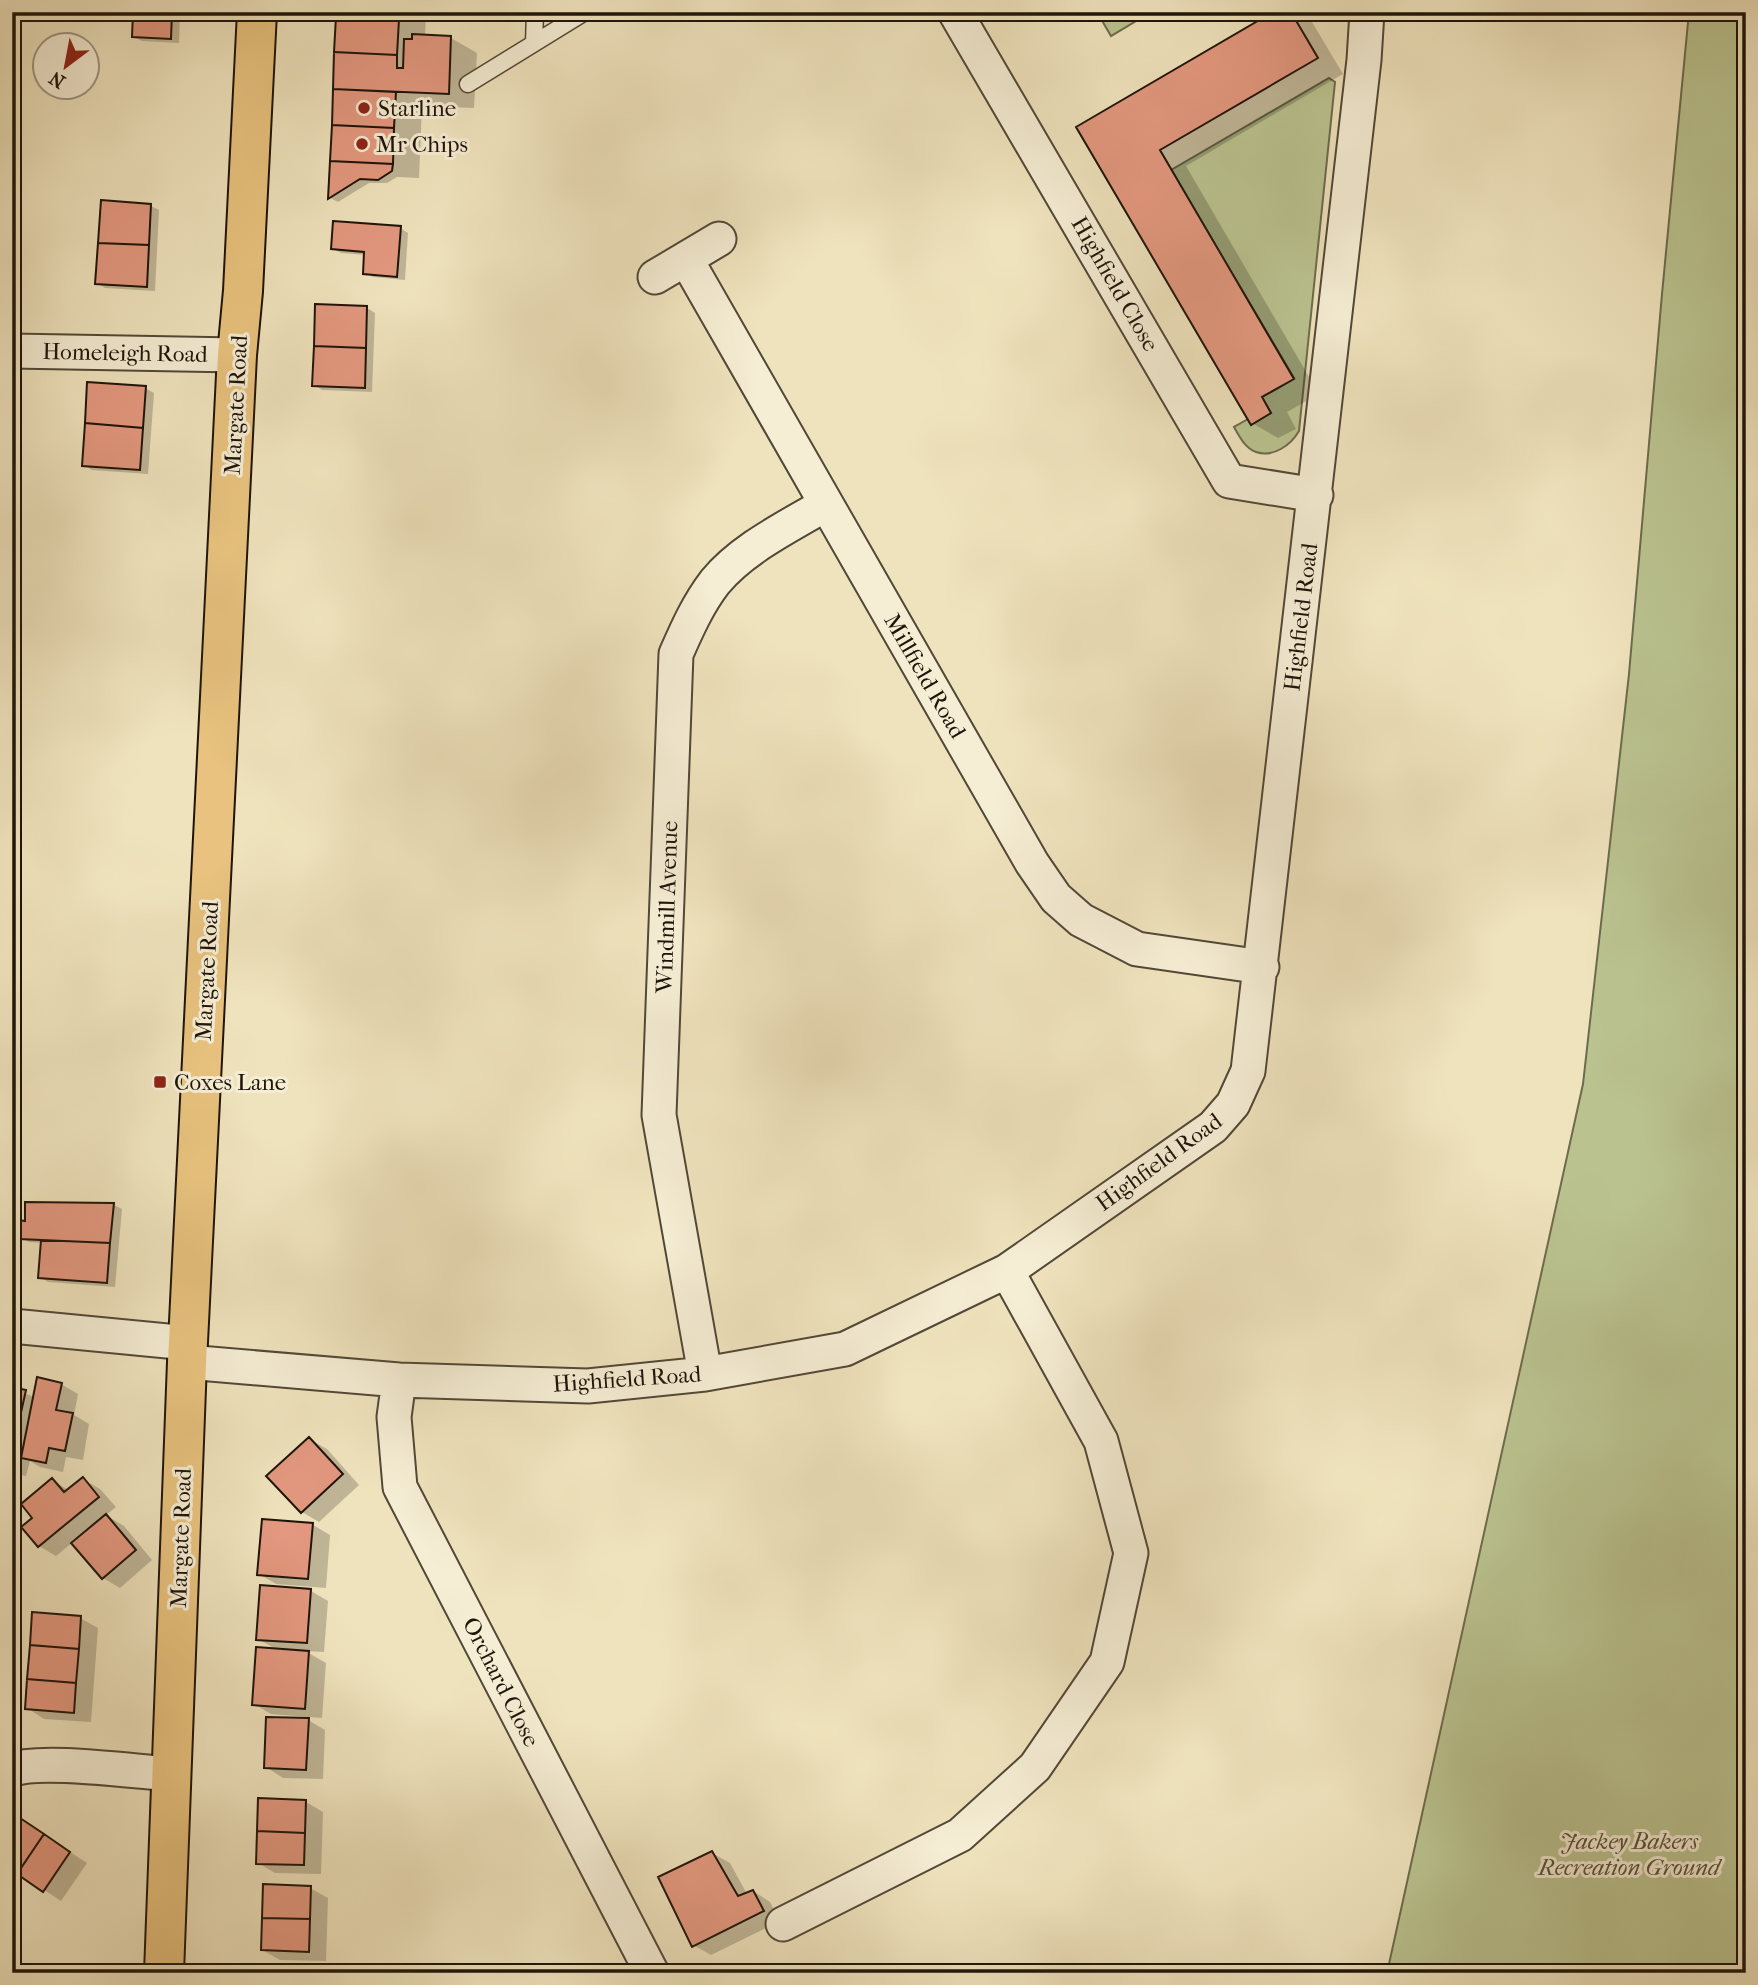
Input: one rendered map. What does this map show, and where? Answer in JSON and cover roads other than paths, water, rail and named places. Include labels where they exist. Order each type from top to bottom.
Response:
[{"type":"main road","name":"Margate Road","points":[[164,1973],[188,1352],[237,355],[243,291],[257,12]]},
{"type":"street","name":"Highfield Close","points":[[955,12],[1229,481],[1315,495]]},
{"type":"street","name":"Highfield Road","points":[[188,1352],[399,1380],[588,1386],[705,1374],[845,1349],[1007,1270],[1213,1128],[1233,1104],[1248,1071],[1364,60],[1367,12]]},
{"type":"street","points":[[655,277],[719,239]]},
{"type":"street","name":"Millfield Road","points":[[686,259],[1032,863],[1056,898],[1081,920],[1138,949],[1262,967]]},
{"type":"street","name":"Homeleigh Road","points":[[12,351],[237,355]]},
{"type":"street","name":"Windmill Avenue","points":[[705,1374],[659,1115],[676,654],[692,617],[715,582],[740,557],[826,503]]},
{"type":"street","points":[[783,1924],[960,1835],[1035,1767],[1107,1662],[1131,1553],[1101,1441],[1007,1270]]},
{"type":"street","points":[[12,1326],[188,1352]]},
{"type":"street","name":"Orchard Close","points":[[399,1380],[394,1417],[400,1487],[652,1973]]},
{"type":"street","points":[[12,1770],[22,1766],[68,1767],[171,1774]]},
{"type":"lane","points":[[534,43],[535,12]]},
{"type":"lane","points":[[468,84],[585,12]]},
{"type":"place","name":"Starline","points":[[364,108]]},
{"type":"place","name":"Mr Chips","points":[[362,144]]},
{"type":"place","name":"Coxes Lane","points":[[160,1082]]},
{"type":"park label","name":"Jackey Bakers Recreation Ground","points":[[1629,1854]]}]
